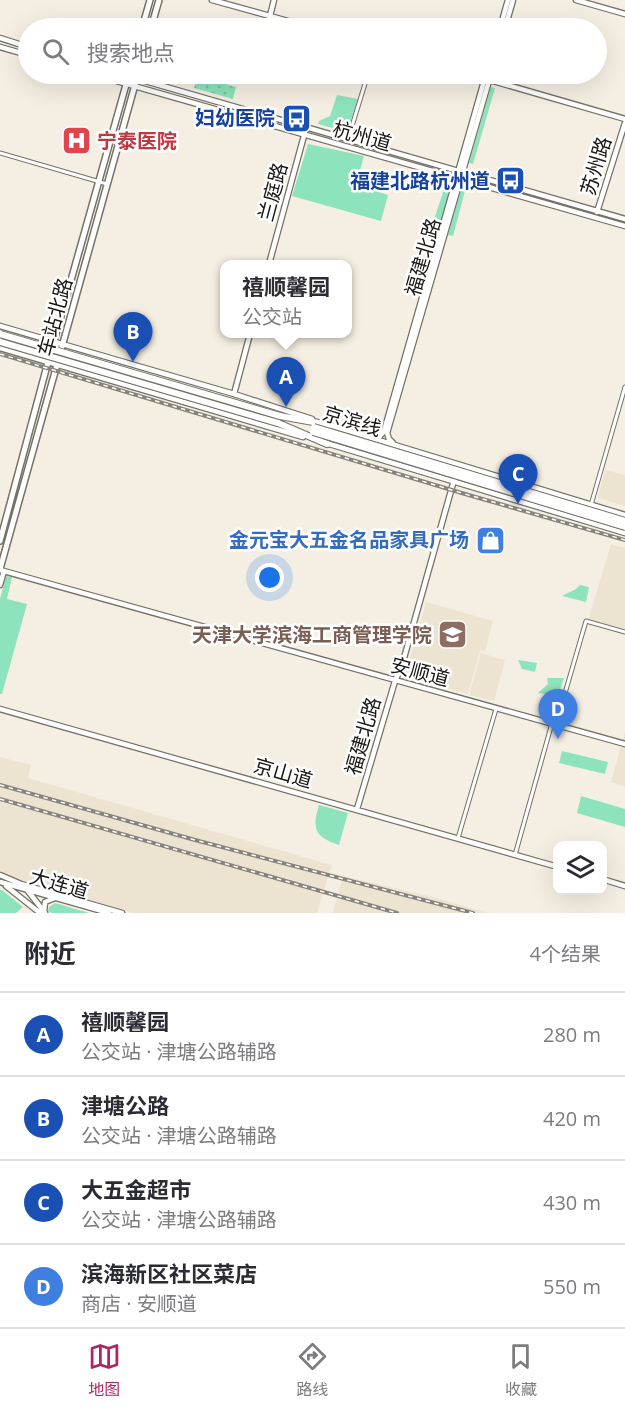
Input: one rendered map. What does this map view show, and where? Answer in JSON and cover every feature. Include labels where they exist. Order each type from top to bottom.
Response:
[{"type":"highway","name":"京滨线","points":[[0,334],[279,419]]},
{"type":"highway","name":"京滨线","points":[[0,342],[314,429],[625,521]]},
{"type":"highway","points":[[279,419],[330,425]]},
{"type":"highway","points":[[279,419],[327,444]]},
{"type":"highway","name":"京滨线","points":[[314,429],[625,527]]},
{"type":"main road","points":[[145,18],[150,0]]},
{"type":"main road","points":[[154,18],[159,0]]},
{"type":"main road","name":"车站北路","points":[[0,541],[126,84]]},
{"type":"main road","name":"车站北路","points":[[1,570],[134,86]]},
{"type":"street","points":[[212,0],[277,18]]},
{"type":"street","points":[[270,16],[274,0]]},
{"type":"street","points":[[503,18],[508,0]]},
{"type":"street","points":[[508,18],[513,0]]},
{"type":"street","points":[[576,0],[625,14]]},
{"type":"street","points":[[0,38],[18,44]]},
{"type":"street","points":[[0,47],[18,52]]},
{"type":"street","name":"杭州道","points":[[126,84],[625,226]]},
{"type":"street","name":"杭州道","points":[[164,84],[625,219]]},
{"type":"street","points":[[348,139],[365,84]]},
{"type":"street","name":"福建北路","points":[[369,437],[377,437],[384,431],[486,84]]},
{"type":"street","points":[[512,84],[625,121]]},
{"type":"street","name":"苏州路","points":[[596,218],[625,121]]},
{"type":"street","name":"兰庭路","points":[[270,260],[307,127]]},
{"type":"street","points":[[0,153],[107,184]]},
{"type":"street","name":"福建北路","points":[[396,446],[388,439],[387,433],[458,178]]},
{"type":"street","points":[[0,326],[234,394],[396,446],[625,514]]},
{"type":"street","points":[[234,394],[249,338]]},
{"type":"street","points":[[0,348],[625,533]]},
{"type":"street","points":[[591,505],[625,387]]},
{"type":"street","name":"福建北路","points":[[357,809],[395,681],[402,665],[459,464]]},
{"type":"street","points":[[0,585],[1,570]]},
{"type":"street","name":"安顺道","points":[[1,570],[625,744]]},
{"type":"street","points":[[515,855],[586,621],[625,632]]},
{"type":"street","points":[[458,838],[496,707]]},
{"type":"street","name":"京山道","points":[[0,709],[553,866]]},
{"type":"street","points":[[0,875],[21,884],[43,913]]},
{"type":"street","points":[[607,880],[625,886]]},
{"type":"street","points":[[1,882],[43,913]]},
{"type":"street","name":"大连道","points":[[1,882],[109,913]]},
{"type":"street","name":"大连道","points":[[21,884],[122,913]]},
{"type":"street","points":[[43,913],[45,902],[58,898]]},
{"type":"shaded area","points":[[605,470],[625,475],[625,506],[598,498]]},
{"type":"shaded area","points":[[611,544],[625,548],[625,631],[588,620]]},
{"type":"shaded area","name":"天津大学滨海工商管理学院","points":[[426,602],[493,621],[485,651],[480,650],[468,694],[405,677]]},
{"type":"shaded area","points":[[481,653],[505,660],[494,701],[469,695]]},
{"type":"shaded area","points":[[625,732],[625,787],[611,782]]},
{"type":"shaded area","points":[[0,757],[31,765],[28,778],[332,865],[317,913],[134,913],[25,883],[0,871]]},
{"type":"shaded area","points":[[343,876],[433,897],[488,913],[333,913]]},
{"type":"green space","points":[[195,84],[226,84],[236,87],[233,99],[194,88]]},
{"type":"green space","points":[[491,87],[495,88],[473,164],[469,163]]},
{"type":"green space","points":[[337,95],[358,99],[347,132],[318,124],[319,121],[330,116]]},
{"type":"green space","points":[[308,144],[364,156],[356,185],[388,195],[381,221],[292,196]]},
{"type":"green space","points":[[447,180],[453,182],[438,231],[431,229]]},
{"type":"green space","points":[[462,186],[466,187],[453,236],[448,235]]},
{"type":"green space","points":[[6,576],[12,577],[7,599],[27,604],[2,694],[0,694],[0,599]]},
{"type":"green space","points":[[580,585],[589,587],[586,602],[562,596],[576,589]]},
{"type":"green space","points":[[518,660],[537,663],[535,672],[522,669]]},
{"type":"green space","points":[[547,678],[564,678],[558,696],[538,693],[548,684]]},
{"type":"green space","points":[[562,751],[608,762],[605,774],[559,763]]},
{"type":"green space","points":[[581,796],[625,809],[625,827],[577,813]]},
{"type":"green space","points":[[319,805],[348,813],[339,845],[324,839],[317,831],[316,820]]},
{"type":"green space","points":[[0,890],[23,907],[16,913],[0,913]]},
{"type":"green space","points":[[55,903],[89,913],[52,913],[48,911],[49,907]]},
{"type":"railway","points":[[0,354],[625,540]]},
{"type":"railway","points":[[0,785],[195,840],[473,913]]},
{"type":"railway","points":[[0,799],[397,913]]},
{"type":"place","name":"妇幼医院","points":[[296,118]]},
{"type":"place","name":"宁泰医院","points":[[76,141]]},
{"type":"place","name":"福建北路杭州道","points":[[511,181]]},
{"type":"place","name":"津塘公路","points":[[133,362]]},
{"type":"place","name":"禧顺馨园","points":[[286,407]]},
{"type":"place","name":"大五金超市","points":[[518,504]]},
{"type":"place","name":"金元宝大五金名品家具广场","points":[[490,540]]},
{"type":"place","name":"天津大学滨海工商管理学院","points":[[453,635]]},
{"type":"place","name":"滨海新区社区菜店","points":[[558,739]]}]
